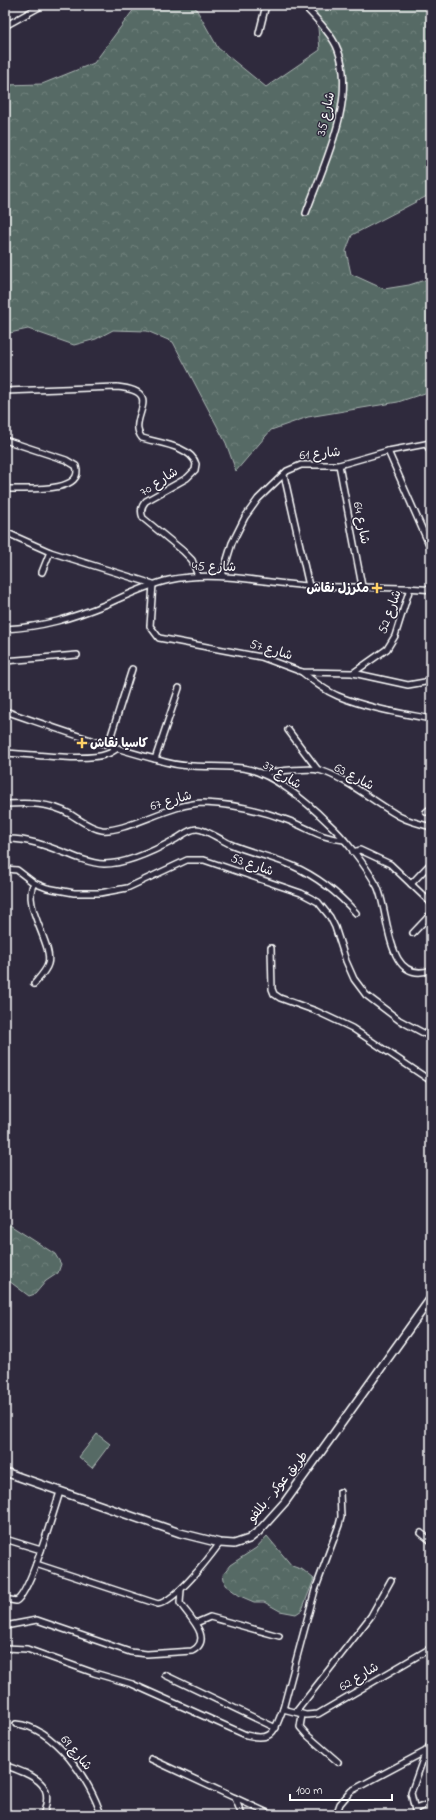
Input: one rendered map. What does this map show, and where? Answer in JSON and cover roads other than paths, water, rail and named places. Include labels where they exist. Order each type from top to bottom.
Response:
[{"type":"street","points":[[5,26],[43,5]]},
{"type":"street","points":[[259,33],[266,5]]},
{"type":"street","name":"شارع 35","points":[[303,5],[330,36],[338,49],[342,61],[344,96],[338,122],[306,214]]},
{"type":"street","name":"شارع 70","points":[[5,391],[110,387],[133,389],[140,394],[142,400],[139,426],[140,435],[142,438],[175,447],[191,454],[196,464],[192,474],[146,501],[141,512],[148,522],[176,544],[192,560],[198,576]]},
{"type":"street","points":[[5,440],[66,460],[76,466],[77,472],[76,477],[71,482],[57,487],[5,489]]},
{"type":"street","points":[[428,444],[431,452]]},
{"type":"street","name":"شارع 61","points":[[222,576],[232,543],[245,517],[258,499],[292,468],[301,465],[339,465],[388,451],[428,444]]},
{"type":"street","points":[[388,451],[431,549]]},
{"type":"street","name":"شارع 64","points":[[339,465],[362,586]]},
{"type":"street","points":[[284,475],[309,586]]},
{"type":"street","points":[[5,532],[50,552],[153,584]]},
{"type":"street","points":[[42,572],[50,552]]},
{"type":"street","name":"شارع 45","points":[[5,629],[62,621],[153,584],[198,576],[222,576],[309,586],[362,586],[431,590]]},
{"type":"street","name":"شارع 57","points":[[153,584],[150,626],[159,638],[261,657],[302,672],[353,673],[408,685],[425,682],[431,678]]},
{"type":"street","name":"شارع 52","points":[[353,673],[386,649],[395,636],[410,588]]},
{"type":"street","points":[[5,662],[77,655]]},
{"type":"street","points":[[108,745],[132,669]]},
{"type":"street","points":[[302,672],[320,686],[337,696],[386,710],[431,719]]},
{"type":"street","points":[[155,759],[179,688]]},
{"type":"street","name":"شارع 37","points":[[5,711],[155,759],[192,766],[243,768],[261,773],[290,791],[317,812],[344,840],[377,887],[384,906],[392,945],[398,959],[405,968],[421,974],[431,970]]},
{"type":"street","points":[[288,730],[318,770]]},
{"type":"street","points":[[5,753],[75,757],[106,754],[118,748]]},
{"type":"street","name":"شارع 63","points":[[261,773],[318,770],[348,784],[394,814],[431,827]]},
{"type":"street","name":"شارع 67","points":[[5,804],[37,803],[50,805],[96,829],[109,831],[134,824],[173,809],[202,803],[231,805],[288,820],[329,839],[344,840]]},
{"type":"street","points":[[426,812],[431,808]]},
{"type":"street","points":[[5,839],[21,839],[39,843],[88,861],[104,864],[126,861],[176,839],[187,831],[198,829],[207,831],[217,839],[292,865],[316,877],[340,896],[356,913]]},
{"type":"street","points":[[353,852],[360,850],[380,858],[390,864],[431,903]]},
{"type":"street","name":"شارع 53","points":[[5,869],[12,869],[20,872],[34,883],[47,888],[74,893],[100,892],[127,888],[187,860],[204,860],[301,893],[318,902],[330,917],[354,979],[366,995],[399,1020],[431,1037]]},
{"type":"street","points":[[411,884],[431,863]]},
{"type":"street","points":[[34,883],[31,888],[31,902],[49,959],[45,970],[34,984]]},
{"type":"street","points":[[414,933],[431,914]]},
{"type":"street","points":[[271,948],[272,989],[275,995],[290,1003],[316,1010],[352,1028],[431,1081]]},
{"type":"street","name":"طريق عوكر - بللفو","points":[[5,1472],[180,1533],[220,1543],[229,1544],[244,1541],[259,1531],[285,1502],[431,1298]]},
{"type":"street","points":[[5,1599],[16,1601],[20,1598],[36,1564],[60,1492]]},
{"type":"street","points":[[5,1648],[27,1649],[94,1673],[132,1684],[246,1735],[262,1738],[272,1734],[276,1728],[283,1709],[315,1590],[339,1525],[341,1517],[340,1492]]},
{"type":"street","points":[[421,1533],[431,1541]]},
{"type":"street","points":[[5,1539],[41,1550]]},
{"type":"street","points":[[36,1564],[158,1604],[164,1602],[181,1590],[220,1543]]},
{"type":"street","points":[[338,1762],[300,1727],[299,1713],[371,1616],[391,1580]]},
{"type":"street","points":[[5,1626],[37,1620],[130,1652],[147,1654],[189,1652],[196,1649],[201,1643],[201,1640],[196,1623],[180,1603],[181,1590]]},
{"type":"street","points":[[196,1623],[210,1617],[279,1636]]},
{"type":"street","name":"شارع 62","points":[[283,1709],[311,1716],[323,1712],[431,1648]]},
{"type":"street","points":[[165,1674],[276,1728]]},
{"type":"street","name":"شارع 69","points":[[16,1724],[34,1730],[59,1747],[76,1767],[92,1790],[101,1815]]},
{"type":"street","points":[[416,1815],[411,1793],[426,1751],[431,1743]]},
{"type":"street","points":[[336,1815],[343,1799],[351,1791],[426,1751]]},
{"type":"street","points":[[151,1759],[272,1815]]},
{"type":"street","points":[[5,1766],[33,1777],[44,1785],[47,1801],[43,1815]]},
{"type":"street","points":[[235,1798],[242,1815]]},
{"type":"street","points":[[415,1809],[431,1803]]},
{"type":"place","name":"مكرزل نقاش","points":[[377,588]]},
{"type":"place","name":"كاسيا نقاش","points":[[82,743]]}]
